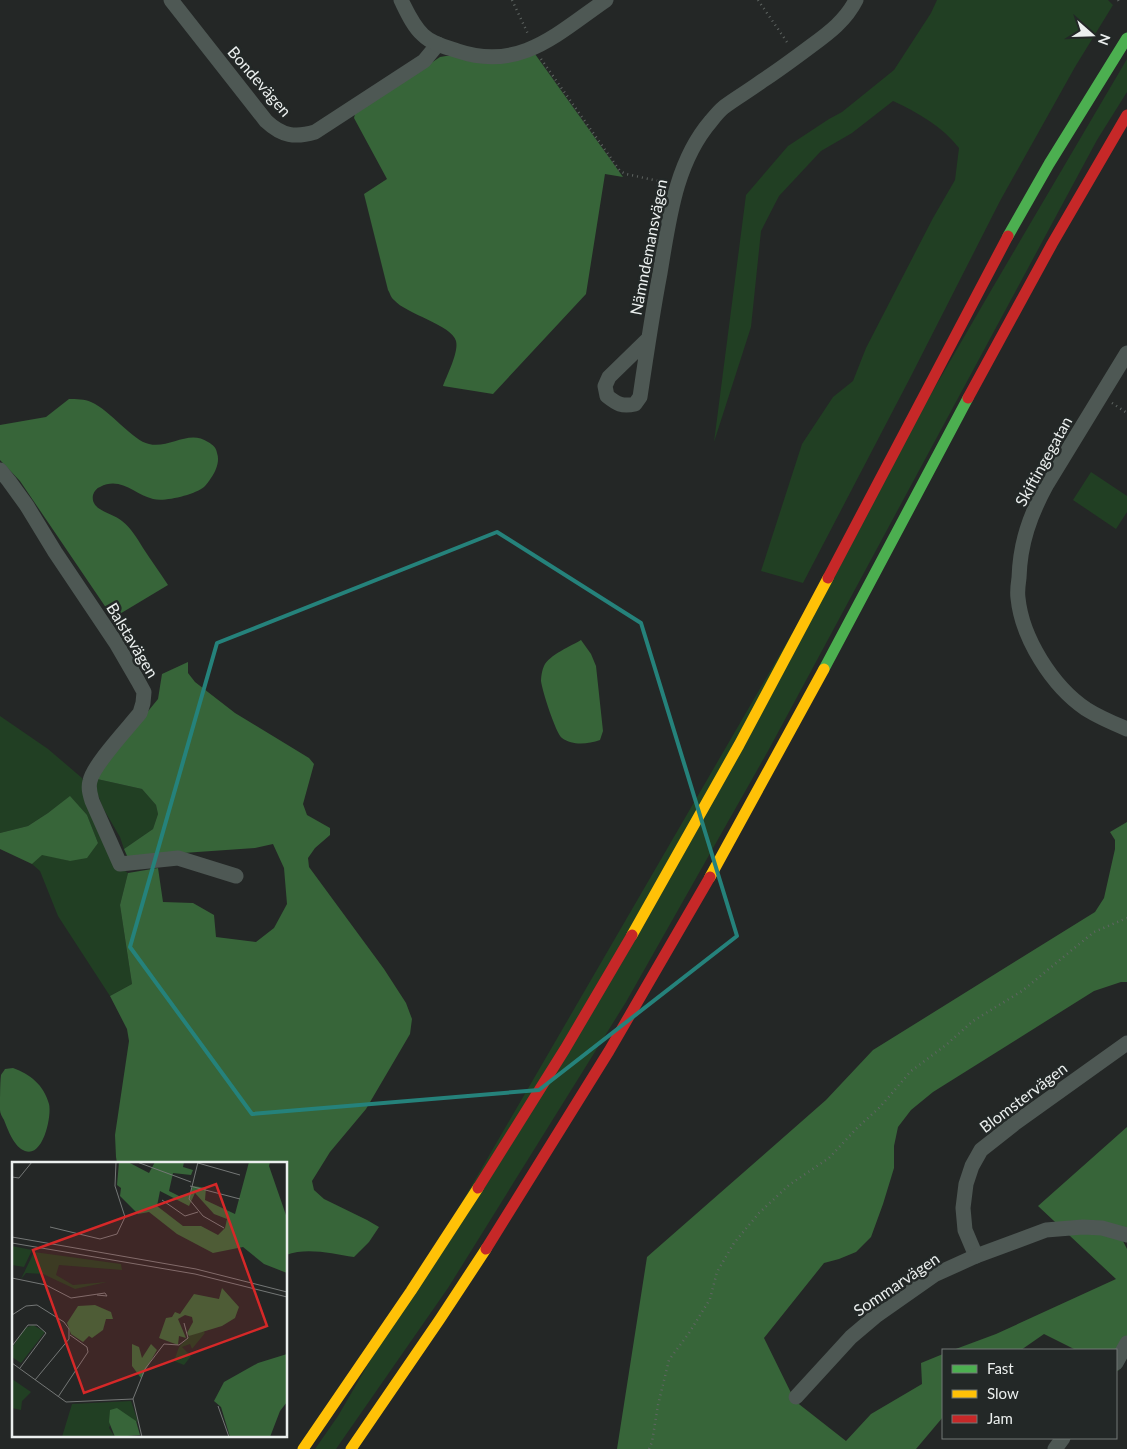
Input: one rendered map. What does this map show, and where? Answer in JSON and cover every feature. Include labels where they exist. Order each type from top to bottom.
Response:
[{"type":"highway","points":[[303,1449],[376,1344],[439,1248],[548,1077],[602,987],[739,745],[1023,208],[1127,38]]},
{"type":"highway","points":[[351,1449],[526,1185],[612,1046],[690,913],[841,639],[1010,322],[1088,180],[1127,115]]},
{"type":"street","name":"Bondevägen","points":[[171,0],[266,121],[276,130],[288,134],[302,136],[315,132],[424,62],[438,44]]},
{"type":"street","points":[[400,0],[424,36],[438,44],[465,54],[486,58],[505,57],[526,52],[547,41],[606,0]]},
{"type":"street","name":"Nämndemansvägen","points":[[648,339],[669,220],[677,186],[694,145],[705,128],[723,108],[797,56],[838,24],[851,10],[856,0]]},
{"type":"street","name":"Skiftingegatan","points":[[1127,353],[1051,476],[1037,503],[1026,529],[1019,562],[1018,597],[1025,629],[1044,667],[1086,709],[1127,728]]},
{"type":"street","name":"Balstavägen","points":[[0,470],[27,506],[55,552],[116,643],[144,692],[140,713],[96,767],[90,780],[89,790],[92,801],[120,864],[178,858],[236,876]]},
{"type":"street","name":"Blomstervägen","points":[[976,1256],[965,1230],[963,1208],[966,1184],[972,1166],[981,1150],[1127,1043]]},
{"type":"street","name":"Sommarvägen","points":[[796,1397],[851,1338],[876,1315],[934,1275],[976,1256],[1046,1230],[1083,1226],[1102,1228],[1127,1235]]},
{"type":"street","points":[[1117,1361],[1127,1343]]},
{"type":"path","points":[[512,0],[539,56],[620,171],[677,186]]},
{"type":"path","points":[[758,0],[797,56]]},
{"type":"path","points":[[649,1449],[669,1360],[689,1333],[710,1299],[717,1272],[734,1243],[759,1213],[789,1184],[829,1158],[880,1107],[911,1071],[973,1021],[1022,991],[1094,932],[1127,918]]},
{"type":"highlighted area","points":[[497,532],[641,623],[737,936],[539,1090],[252,1114],[130,947],[217,643]]},
{"type":"green space","points":[[937,0],[1108,0],[1113,5],[1075,67],[1000,201],[803,583],[761,571],[802,444],[833,397],[853,381],[866,348],[933,218],[955,180],[959,148],[953,140],[929,121],[893,101],[852,133],[821,151],[779,196],[761,231],[751,327],[714,442],[746,195],[788,146],[842,112],[894,70],[931,13]]},
{"type":"green space","points":[[535,54],[623,177],[605,174],[586,294],[493,394],[443,386],[454,357],[456,341],[453,335],[446,330],[400,305],[392,298],[388,290],[364,194],[387,179],[354,118],[355,114],[440,57]]},
{"type":"green space","points":[[1127,59],[1127,92],[1097,140],[768,751],[626,1002],[448,1288],[336,1449],[315,1449],[338,1416]]},
{"type":"green space","points":[[69,399],[86,400],[98,406],[143,442],[156,445],[186,438],[201,439],[214,446],[218,456],[216,469],[207,484],[187,495],[158,500],[146,497],[128,487],[115,484],[99,487],[95,491],[93,500],[95,505],[118,518],[128,527],[168,585],[113,618],[20,481],[0,460],[0,425],[46,417]]},
{"type":"green space","points":[[1091,472],[1127,496],[1127,512],[1116,529],[1073,500]]},
{"type":"green space","points":[[581,640],[591,654],[596,666],[603,731],[600,740],[581,744],[566,741],[559,735],[541,681],[544,666],[550,658]]},
{"type":"green space","points":[[188,662],[188,673],[195,682],[235,713],[309,758],[314,764],[303,804],[307,815],[330,828],[330,835],[315,848],[308,858],[309,867],[384,969],[406,1003],[412,1019],[410,1034],[366,1109],[330,1152],[312,1181],[314,1190],[324,1199],[379,1227],[369,1242],[354,1257],[311,1251],[288,1254],[288,1162],[117,1162],[115,1135],[129,1041],[127,1029],[110,996],[132,984],[120,905],[128,873],[158,868],[163,902],[193,903],[214,915],[216,937],[256,942],[274,928],[287,904],[284,868],[273,844],[255,848],[128,858],[124,849],[153,829],[158,814],[156,805],[142,789],[97,779],[100,770],[158,699],[162,674]]},
{"type":"green space","points":[[0,716],[48,749],[82,778],[118,866],[128,873],[120,905],[132,984],[110,996],[58,916],[40,871],[32,864],[42,854],[70,861],[98,843],[87,815],[70,797],[28,826],[0,833]]},
{"type":"green space","points":[[97,779],[142,789],[156,805],[158,814],[153,829],[124,849],[120,837],[103,808],[95,787]]},
{"type":"green space","points":[[70,796],[87,815],[98,843],[87,858],[70,861],[42,855],[32,864],[0,849],[0,833],[28,826]]},
{"type":"green space","points":[[1127,822],[1127,982],[1121,982],[1094,991],[933,1092],[911,1110],[898,1127],[894,1146],[894,1168],[871,1237],[856,1252],[824,1263],[764,1338],[795,1401],[846,1441],[871,1414],[922,1384],[921,1363],[942,1354],[942,1418],[916,1449],[617,1449],[647,1257],[826,1100],[873,1050],[1095,912],[1104,898],[1115,849],[1115,840],[1110,832]]},
{"type":"green space","points":[[13,1068],[25,1073],[36,1081],[44,1091],[49,1104],[50,1110],[45,1135],[37,1148],[31,1151],[25,1151],[18,1146],[0,1112],[1,1075],[5,1069]]},
{"type":"green space","points":[[1127,1127],[1127,1227],[1123,1241],[1127,1249],[1127,1356],[1118,1371],[1117,1349],[1074,1349],[1044,1334],[1022,1349],[956,1349],[996,1334],[1116,1279],[1038,1206]]},
{"type":"traffic: fast","points":[[1008,236],[1049,164],[1127,38]]},
{"type":"traffic: fast","points":[[824,669],[968,398]]},
{"type":"traffic: slow","points":[[632,935],[739,745],[828,578]]},
{"type":"traffic: slow","points":[[710,877],[824,669]]},
{"type":"traffic: slow","points":[[303,1449],[411,1291],[478,1188]]},
{"type":"traffic: slow","points":[[351,1449],[486,1249]]},
{"type":"traffic: jam","points":[[968,398],[1052,244],[1127,115]]},
{"type":"traffic: jam","points":[[828,578],[1008,236]]},
{"type":"traffic: jam","points":[[486,1249],[609,1051],[710,877]]},
{"type":"traffic: jam","points":[[478,1188],[565,1049],[632,935]]}]
